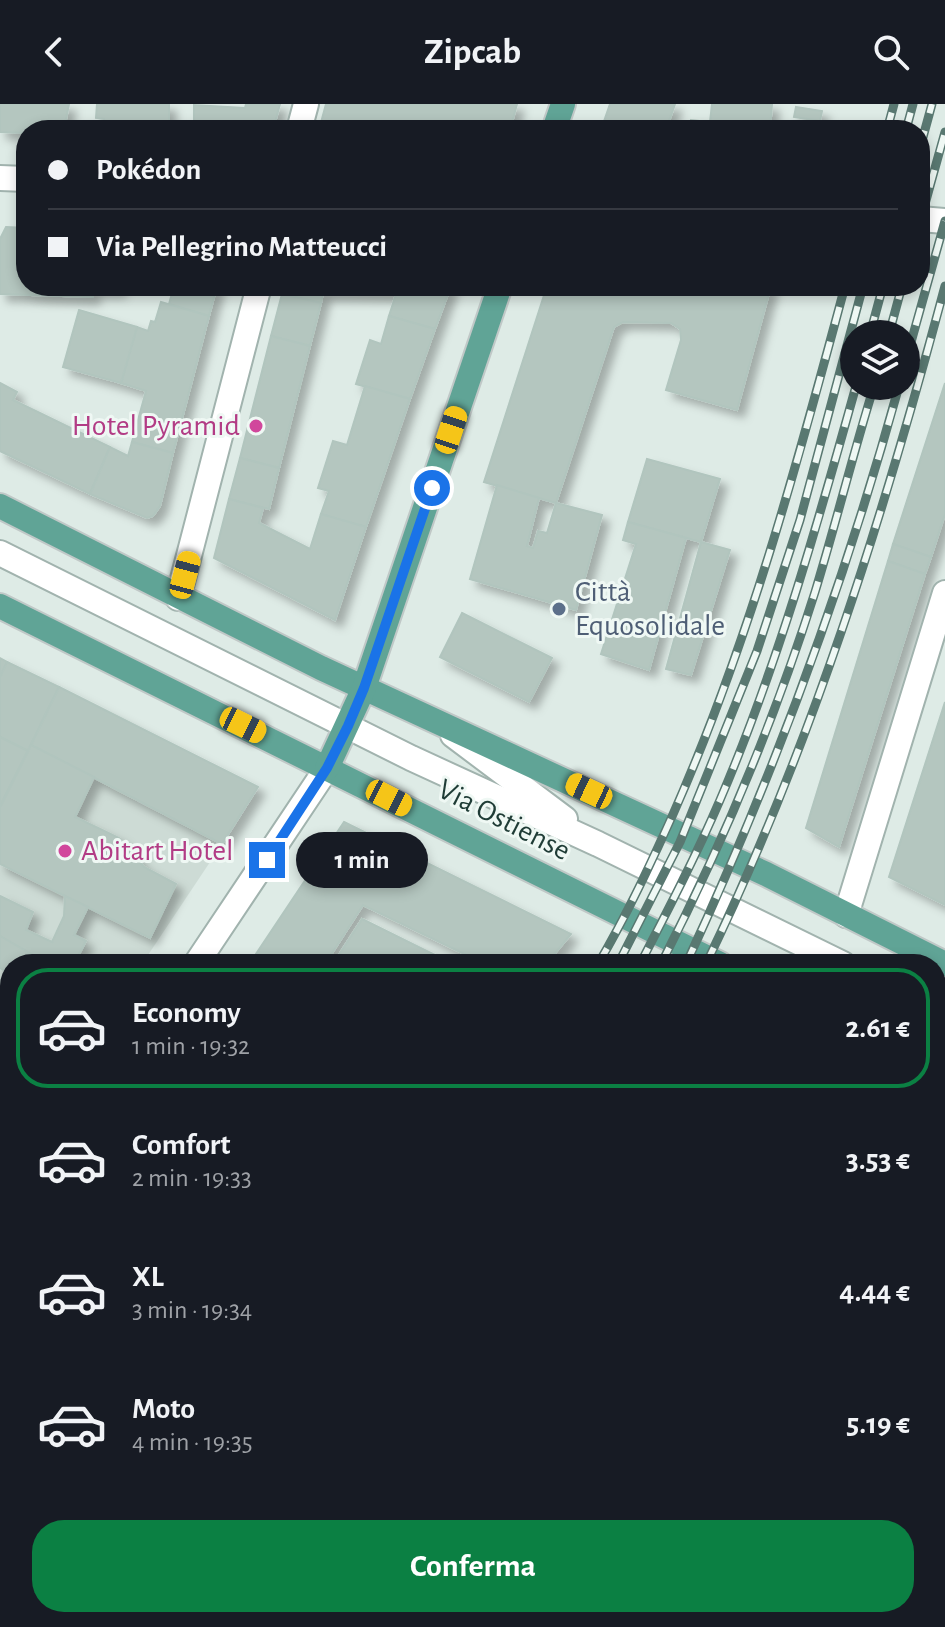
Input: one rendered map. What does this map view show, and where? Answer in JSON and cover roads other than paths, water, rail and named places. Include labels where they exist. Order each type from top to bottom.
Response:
[{"type":"main road","points":[[327,768],[364,688],[497,296]]},
{"type":"main road","name":"Via Ostiense","points":[[0,506],[178,598],[364,688],[766,874],[925,954]]},
{"type":"main road","name":"Via Ostiense","points":[[0,606],[700,954]]},
{"type":"street","points":[[178,598],[256,296]]},
{"type":"street","name":"Via Ostiense","points":[[0,553],[439,771],[598,844],[823,954]]},
{"type":"street","points":[[846,915],[945,593]]},
{"type":"street","points":[[431,719],[598,844]]},
{"type":"street","points":[[203,954],[327,768]]},
{"type":"railway","points":[[890,120],[894,104]]},
{"type":"railway","points":[[909,120],[913,104]]},
{"type":"railway","points":[[928,120],[932,104]]},
{"type":"railway","points":[[930,186],[945,132]]},
{"type":"railway","points":[[930,274],[945,221]]},
{"type":"railway","points":[[711,954],[779,799],[842,631],[896,459],[945,286]]},
{"type":"railway","points":[[604,954],[665,831],[726,683],[790,486],[842,296]]},
{"type":"railway","points":[[623,954],[680,842],[757,651],[800,520],[860,296]]},
{"type":"railway","points":[[874,320],[880,296]]},
{"type":"railway","points":[[893,320],[899,296]]},
{"type":"railway","points":[[917,320],[924,296]]},
{"type":"railway","points":[[645,954],[682,883],[741,750],[811,543],[852,400]]},
{"type":"railway","points":[[666,954],[726,827],[783,687],[815,592],[870,400]]},
{"type":"railway","points":[[691,954],[748,823],[804,680],[855,534],[895,400]]},
{"type":"place","name":"Hotel Pyramid","points":[[256,426]]},
{"type":"place","name":"Città Equosolidale","points":[[559,609]]},
{"type":"place","name":"Abitart Hotel","points":[[65,851]]}]
